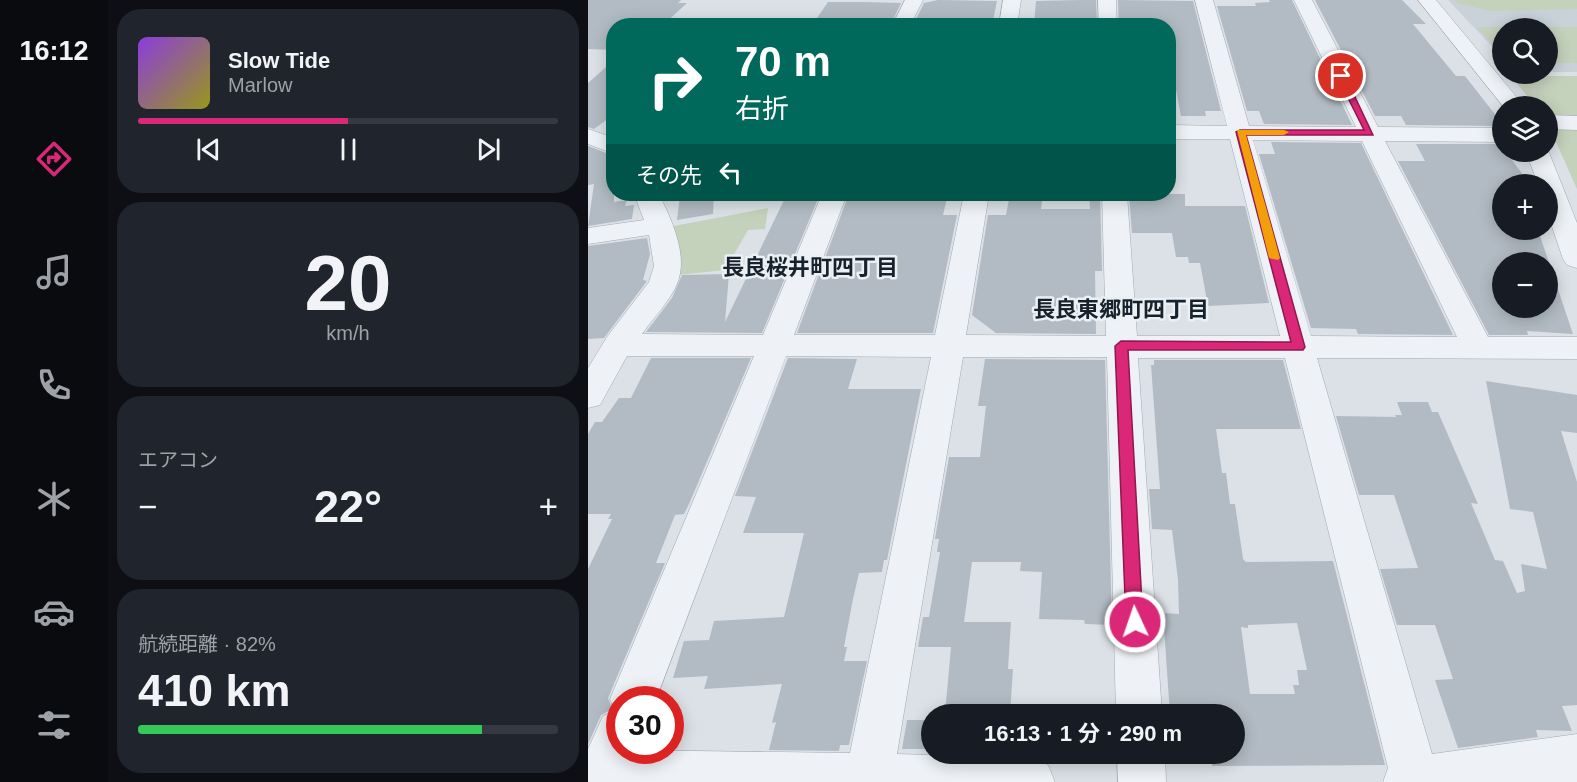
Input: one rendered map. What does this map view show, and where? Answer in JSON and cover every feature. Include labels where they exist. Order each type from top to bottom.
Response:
[{"type":"street","points":[[905,18],[914,0]]},
{"type":"street","points":[[1009,18],[1012,0]]},
{"type":"street","points":[[1107,0],[1108,18]]},
{"type":"street","points":[[1204,0],[1416,782]]},
{"type":"street","points":[[1303,0],[1478,347]]},
{"type":"street","points":[[1426,0],[1506,96]]},
{"type":"street","points":[[1558,122],[1577,123]]},
{"type":"street","points":[[1176,132],[1492,135]]},
{"type":"street","points":[[588,136],[606,144]]},
{"type":"street","points":[[1542,162],[1577,259]]},
{"type":"street","points":[[588,396],[618,345],[663,284],[668,266],[660,225],[649,201]]},
{"type":"street","points":[[638,686],[833,201]]},
{"type":"street","points":[[868,779],[976,201]]},
{"type":"street","points":[[1115,201],[1139,704]]},
{"type":"street","points":[[588,236],[660,225]]},
{"type":"street","points":[[618,345],[1577,348]]},
{"type":"street","points":[[595,774],[606,756]]},
{"type":"street","points":[[1407,782],[1577,758]]},
{"type":"street","points":[[1141,764],[1142,782]]},
{"type":"street","points":[[595,774],[1031,782]]},
{"type":"shaded area","points":[[1448,0],[1577,0],[1577,72],[1558,72],[1558,18],[1492,18],[1492,46]]},
{"type":"green space","points":[[1454,0],[1577,0],[1577,9],[1491,11],[1457,3]]},
{"type":"green space","points":[[1476,27],[1492,27],[1492,44]]},
{"type":"green space","points":[[1558,27],[1577,27],[1577,63],[1558,63]]},
{"type":"green space","points":[[1558,76],[1577,76],[1577,189],[1558,146],[1558,96],[1527,96],[1517,84],[1558,84]]},
{"type":"green space","points":[[768,208],[765,229],[748,230],[725,270],[677,275],[674,226]]},
{"type":"building","points":[[588,0],[681,0],[678,3],[687,3],[671,18],[606,18],[606,50],[588,49]]},
{"type":"building","points":[[938,0],[997,1],[994,18],[917,18],[924,3]]},
{"type":"building","points":[[1096,0],[1097,18],[1035,18],[1036,1]]},
{"type":"building","points":[[1118,0],[1193,1],[1221,111],[1205,111],[1206,116],[1181,116],[1176,90],[1176,18],[1119,18]]},
{"type":"building","points":[[1269,0],[1292,0],[1352,125],[1264,124],[1259,111],[1247,111],[1217,6],[1256,6],[1255,3],[1270,2]]},
{"type":"building","points":[[1315,0],[1402,0],[1426,24],[1413,24],[1456,76],[1465,76],[1492,110],[1492,126],[1406,125],[1401,116],[1375,116]]},
{"type":"building","points":[[828,2],[901,3],[894,18],[817,18]]},
{"type":"building","points":[[606,67],[606,120],[594,129],[588,127],[588,83]]},
{"type":"building","points":[[1271,142],[1361,143],[1453,335],[1358,334],[1356,329],[1311,328],[1259,154],[1275,154]]},
{"type":"building","points":[[1416,144],[1492,144],[1492,162],[1514,162],[1522,174],[1492,174],[1492,240],[1541,240],[1545,252],[1492,252],[1492,318],[1558,318],[1558,289],[1573,334],[1527,331],[1528,335],[1489,335],[1398,161],[1425,161]]},
{"type":"building","points":[[588,146],[606,153],[606,201],[627,201],[625,206],[634,205],[632,219],[588,226],[594,184],[588,185]]},
{"type":"building","points":[[1176,194],[1185,194],[1185,206],[1245,206],[1269,303],[1208,306],[1200,263],[1189,263],[1188,257],[1176,257],[1172,233],[1132,233],[1130,201],[1176,201]]},
{"type":"building","points":[[679,201],[714,201],[713,214],[677,220]]},
{"type":"building","points":[[784,201],[817,201],[762,333],[646,332],[672,298],[682,275],[729,274],[725,322]]},
{"type":"building","points":[[846,201],[946,201],[943,215],[957,215],[933,333],[797,333]]},
{"type":"building","points":[[1009,201],[1042,201],[1041,209],[1090,209],[1089,201],[1100,201],[1102,271],[1095,271],[1096,334],[996,333],[972,315],[988,215],[1006,215]]},
{"type":"building","points":[[647,238],[650,254],[643,280],[647,281],[604,338],[588,339],[588,246]]},
{"type":"building","points":[[651,358],[751,358],[689,504],[684,514],[675,515],[656,563],[665,563],[613,686],[606,686],[606,712],[601,715],[588,744],[588,569],[612,519],[608,519],[611,514],[588,514],[588,434],[595,422],[602,422],[619,398],[631,398]]},
{"type":"building","points":[[788,358],[857,359],[848,389],[921,389],[887,560],[884,560],[882,572],[859,573],[853,599],[844,647],[847,647],[844,661],[867,661],[849,745],[840,745],[839,751],[769,750],[776,722],[772,723],[782,684],[704,689],[708,676],[673,678],[684,641],[709,640],[714,621],[784,617],[804,533],[743,533],[756,497],[735,496]]},
{"type":"building","points":[[985,359],[1105,360],[1112,625],[1085,624],[1084,620],[1039,619],[1042,572],[1020,571],[1021,562],[972,562],[964,622],[1011,622],[1008,669],[1013,669],[1011,704],[946,704],[951,647],[918,647],[923,617],[929,617],[940,552],[937,552],[939,539],[935,539],[949,457],[980,457],[986,406],[978,406]]},
{"type":"building","points":[[1154,360],[1283,360],[1301,429],[1216,429],[1222,473],[1226,473],[1230,504],[1235,504],[1243,559],[1246,562],[1333,561],[1385,765],[1212,766],[1212,764],[1245,764],[1245,704],[1169,704],[1163,613],[1179,614],[1178,580],[1172,530],[1152,529],[1149,489],[1160,489],[1151,365],[1154,365]],"holes":[[[1297,623],[1307,670],[1297,670],[1299,685],[1293,685],[1295,694],[1250,694],[1241,627]]]},
{"type":"building","points":[[1486,381],[1577,395],[1577,433],[1561,431],[1577,482],[1577,705],[1562,706],[1572,731],[1536,730],[1538,737],[1458,748],[1435,680],[1453,679],[1435,625],[1397,625],[1380,569],[1418,568],[1394,495],[1359,495],[1336,416],[1396,417],[1395,415],[1402,415],[1397,402],[1428,402],[1432,412],[1438,412],[1478,504],[1471,503],[1495,560],[1503,561],[1517,593],[1525,591],[1521,564],[1547,569],[1533,512],[1510,509]]},
{"type":"building","points":[[907,720],[921,720],[921,749],[902,749]]},
{"type":"slow traffic","points":[[1274,258],[1240,132],[1284,132]]},
{"type":"district","name":"長良桜井町四丁目","points":[[810,267]]},
{"type":"district","name":"長良東郷町四丁目","points":[[1121,309]]},
{"type":"route","points":[[1135,622],[1121,346],[1298,347],[1240,132],[1370,133],[1341,76]]}]
